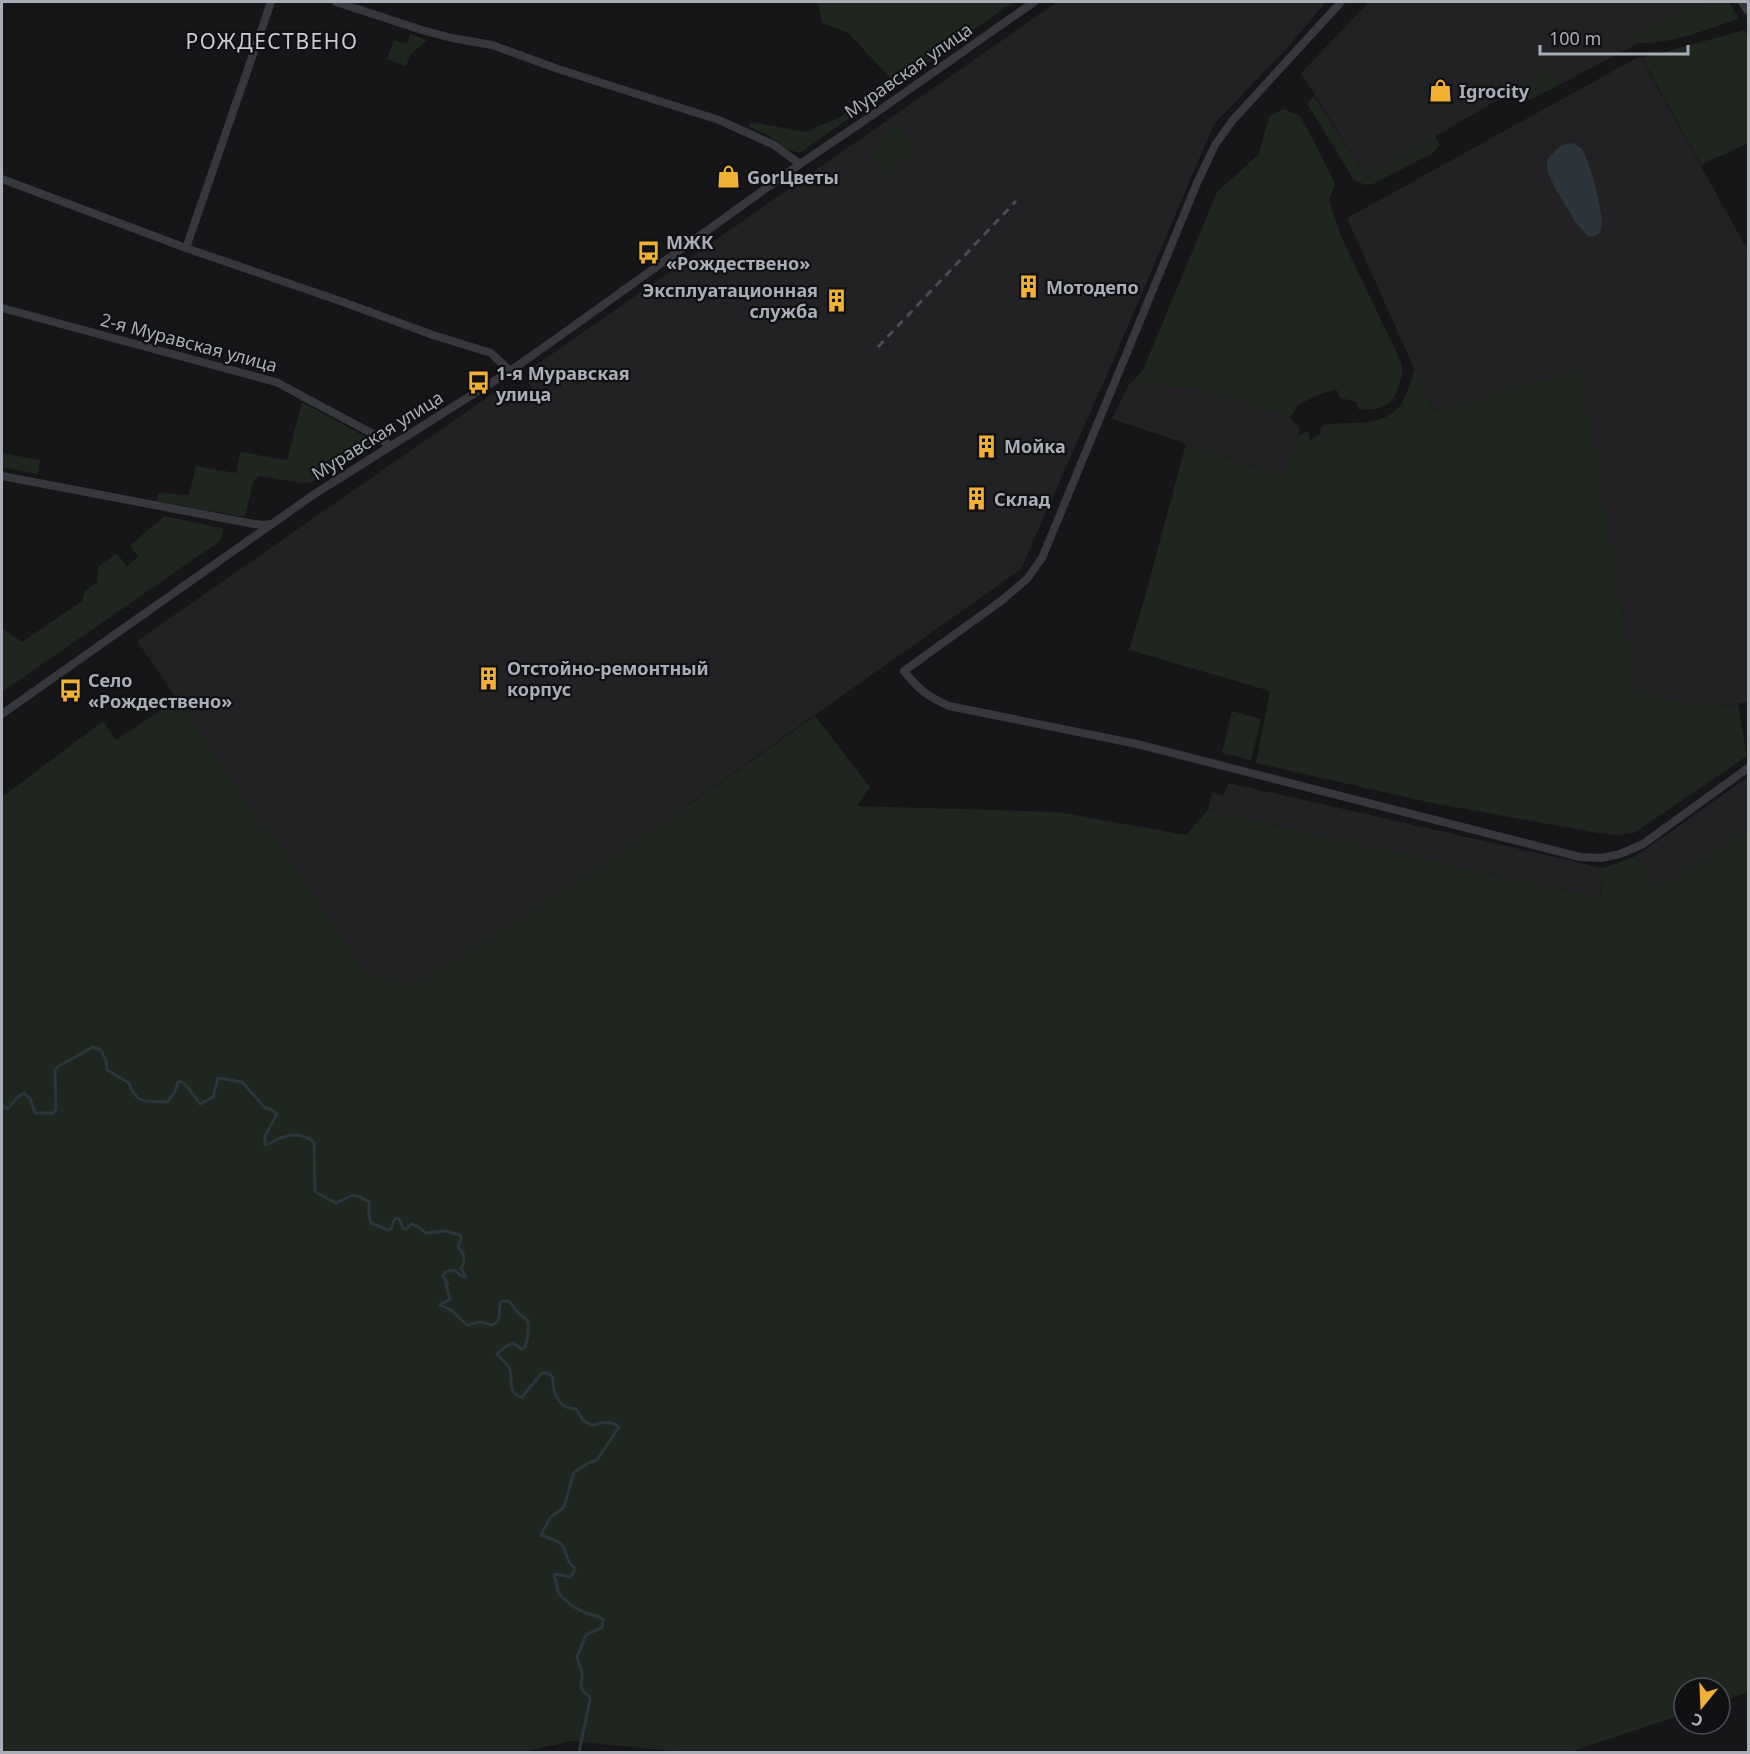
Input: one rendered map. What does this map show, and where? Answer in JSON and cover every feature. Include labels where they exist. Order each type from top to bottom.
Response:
[{"type":"street","points":[[186,248],[271,2]]},
{"type":"street","points":[[336,2],[422,30],[492,45],[558,69],[718,120],[774,145],[800,164]]},
{"type":"street","name":"Муравская улица","points":[[2,714],[313,495],[510,371],[800,164],[1034,2]]},
{"type":"street","points":[[1341,2],[1232,121],[1215,145],[1197,183],[1042,558],[1027,579],[1001,601],[904,671],[916,687],[949,706],[1137,744],[1580,857],[1601,858],[1620,854],[1643,844],[1749,768]]},
{"type":"street","points":[[1743,2],[1749,11]]},
{"type":"street","points":[[2,179],[186,248],[433,335],[491,353],[510,371]]},
{"type":"street","name":"2-я Муравская улица","points":[[2,308],[276,382],[376,436],[390,446]]},
{"type":"street","points":[[2,476],[255,524],[274,523]]},
{"type":"shaded area","points":[[818,2],[1013,2],[800,153],[789,150],[766,134],[748,127],[750,122],[806,132],[842,116],[890,78],[848,33],[822,23]]},
{"type":"shaded area","points":[[1057,2],[1326,2],[1285,50],[1214,124],[1021,569],[606,863],[411,988],[366,972],[137,641],[502,387],[510,391],[517,400],[532,389],[528,382],[531,379],[526,372]]},
{"type":"shaded area","points":[[1369,2],[1698,2],[1699,4],[1634,35],[1639,43],[1559,85],[1549,70],[1366,177],[1301,73]]},
{"type":"shaded area","points":[[1698,2],[1729,2],[1739,19],[1690,35],[1652,43],[1639,43],[1634,35],[1699,4]]},
{"type":"shaded area","points":[[1745,30],[1748,40],[1748,143],[1701,165],[1642,58]]},
{"type":"shaded area","points":[[410,34],[427,40],[410,55],[406,66],[387,59],[394,40],[407,44]]},
{"type":"shaded area","points":[[1640,56],[1748,251],[1748,702],[1721,707],[1636,693],[1581,371],[1433,411],[1347,218]]},
{"type":"shaded area","points":[[1550,69],[1559,85],[1529,100],[1517,88]]},
{"type":"shaded area","points":[[1314,96],[1366,177],[1435,136],[1440,145],[1431,154],[1373,184],[1365,185],[1354,180],[1308,105]]},
{"type":"shaded area","points":[[1283,109],[1300,116],[1335,184],[1329,200],[1340,234],[1402,364],[1402,376],[1395,395],[1383,406],[1359,410],[1357,402],[1340,398],[1336,389],[1317,395],[1298,405],[1290,418],[1197,387],[1128,386],[1143,370],[1217,192],[1259,154],[1269,116]]},
{"type":"shaded area","points":[[896,125],[918,145],[889,177],[867,157]]},
{"type":"shaded area","points":[[1573,143],[1581,148],[1588,163],[1601,214],[1600,232],[1589,237],[1576,223],[1547,170],[1547,160],[1554,152],[1562,145]]},
{"type":"shaded area","points":[[1415,370],[1433,411],[1581,370],[1636,693],[1721,707],[1738,704],[1747,756],[1634,833],[1618,835],[1598,833],[1427,802],[1256,763],[1270,691],[1129,650],[1186,444],[1284,477],[1298,435],[1308,431],[1310,441],[1320,434],[1321,427],[1329,424],[1370,422],[1389,415],[1403,401]]},
{"type":"shaded area","points":[[1128,386],[1197,387],[1290,418],[1300,430],[1284,477],[1112,419]]},
{"type":"shaded area","points":[[302,402],[377,443],[312,482],[300,483],[259,476],[253,482],[245,517],[156,501],[158,493],[189,495],[196,466],[236,473],[240,452],[287,460]]},
{"type":"shaded area","points":[[2,453],[40,460],[38,474],[2,467]]},
{"type":"shaded area","points":[[165,516],[224,529],[220,541],[2,692],[2,628],[22,642],[82,601],[85,590],[97,583],[98,567],[116,553],[127,566],[138,557],[130,545]]},
{"type":"shaded area","points":[[177,699],[366,972],[411,988],[606,863],[815,716],[870,787],[857,806],[1058,812],[1186,835],[1208,810],[1600,898],[1603,868],[1636,856],[1658,889],[1748,829],[1748,1692],[1732,1698],[1732,1676],[1672,1676],[1672,1718],[1570,1752],[683,1752],[571,1741],[523,1752],[2,1752],[2,797],[103,721],[116,740]]},
{"type":"shaded area","points":[[1232,711],[1261,719],[1251,760],[1222,753]]},
{"type":"shaded area","points":[[1748,777],[1748,829],[1658,889],[1636,856]]},
{"type":"shaded area","points":[[1229,783],[1603,868],[1600,898],[1208,810],[1212,792],[1223,795]]},
{"type":"waterway","points":[[2,1105],[7,1109],[24,1093],[30,1099],[35,1113],[53,1113],[56,1109],[55,1070],[93,1047],[101,1050],[107,1070],[129,1083],[135,1095],[143,1100],[167,1102],[178,1082],[181,1082],[189,1088],[200,1104],[213,1097],[218,1078],[242,1082],[265,1108],[277,1114],[265,1136],[265,1145],[292,1135],[306,1137],[314,1142],[315,1190],[317,1193],[336,1203],[352,1195],[362,1198],[369,1202],[371,1223],[388,1230],[397,1218],[403,1229],[411,1224],[426,1233],[446,1231],[460,1235],[458,1247],[463,1253],[464,1263],[461,1268],[466,1277],[454,1270],[445,1272],[443,1276],[448,1285],[446,1285],[450,1299],[440,1305],[451,1310],[467,1325],[480,1322],[492,1325],[498,1321],[501,1302],[510,1302],[527,1320],[528,1325],[525,1347],[521,1349],[513,1343],[497,1354],[509,1368],[513,1391],[522,1397],[541,1374],[547,1373],[553,1378],[555,1394],[563,1405],[576,1409],[583,1420],[591,1425],[608,1423],[619,1427],[597,1460],[574,1472],[564,1507],[550,1518],[541,1535],[563,1546],[569,1562],[575,1569],[571,1577],[555,1574],[559,1594],[576,1608],[603,1620],[602,1627],[586,1635],[577,1657],[582,1673],[581,1688],[590,1700],[579,1752]]},
{"type":"railway","points":[[878,347],[1016,201]]},
{"type":"place","name":"Igrocity","points":[[1441,91]]},
{"type":"place","name":"GorЦветы","points":[[729,177]]},
{"type":"place","name":"МЖК «Рождествено»","points":[[648,252]]},
{"type":"place","name":"Мотодепо","points":[[1028,287]]},
{"type":"place","name":"Эксплуатационная служба","points":[[836,300]]},
{"type":"place","name":"1-я Муравская улица","points":[[478,383]]},
{"type":"place","name":"Мойка","points":[[986,446]]},
{"type":"place","name":"Склад","points":[[976,499]]},
{"type":"place","name":"Отстойно-ремонтный корпус","points":[[489,678]]},
{"type":"place","name":"Село «Рождествено»","points":[[70,690]]},
{"type":"district","name":"РОЖДЕСТВЕНО","points":[[272,41]]}]
